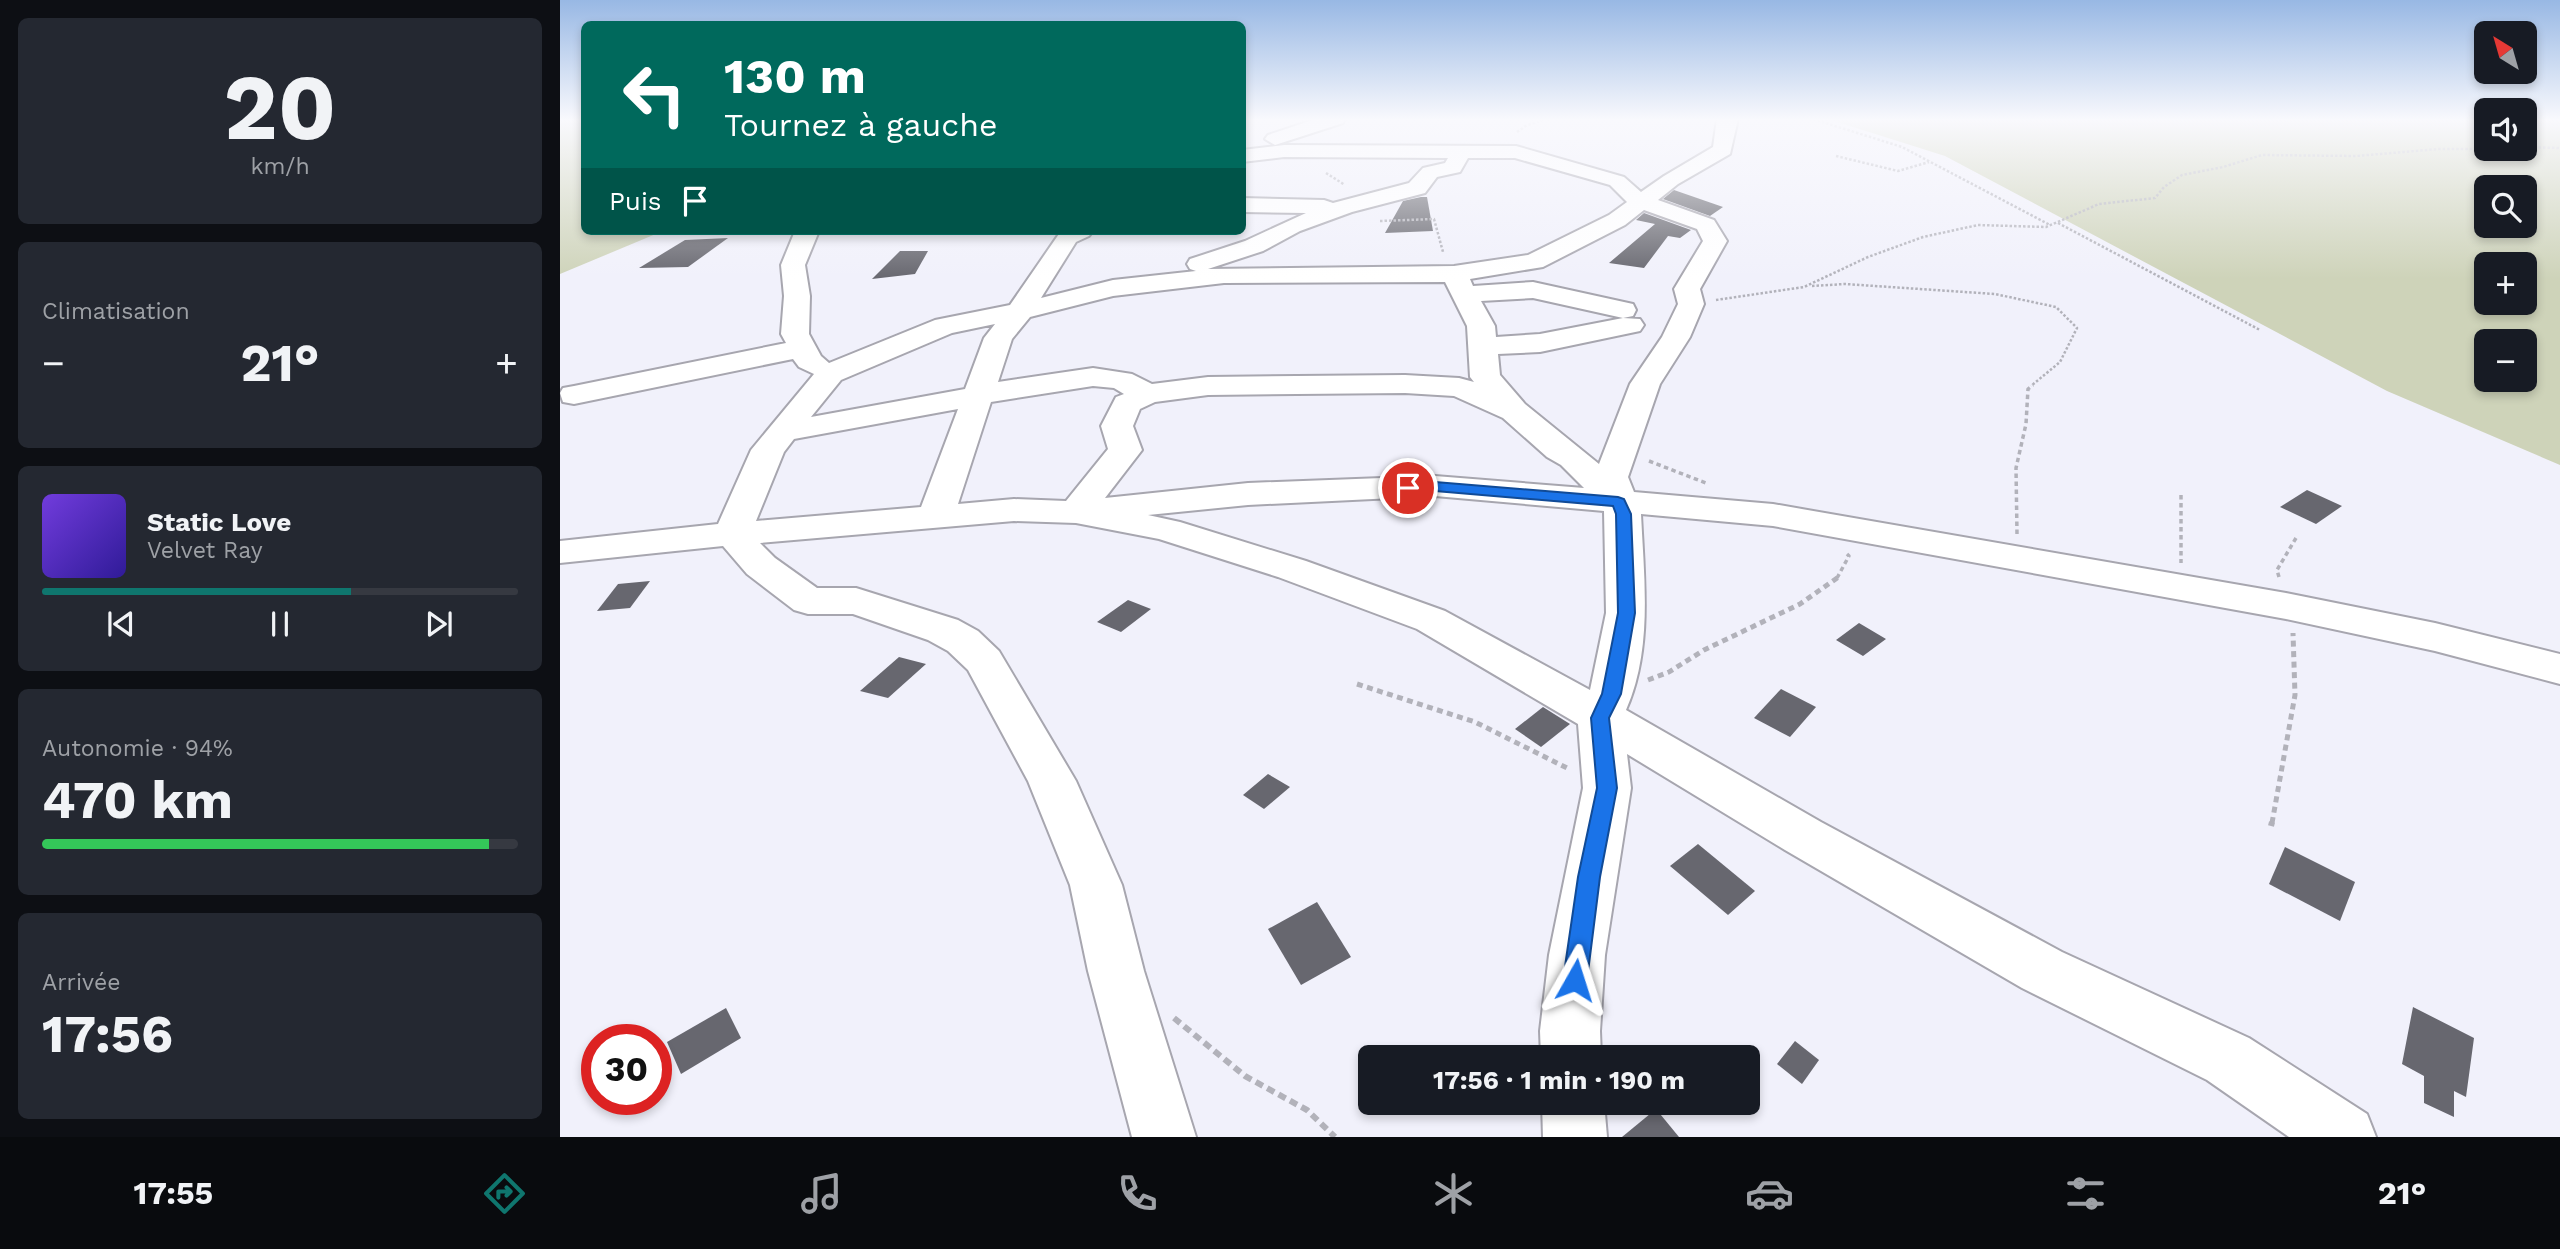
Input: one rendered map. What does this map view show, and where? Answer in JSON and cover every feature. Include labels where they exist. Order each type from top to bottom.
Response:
[{"type":"street","points":[[574,395],[815,362],[892,346],[945,326],[1113,288],[1254,246],[1292,226],[1344,207],[1418,188],[1430,172]]},
{"type":"street","points":[[1571,1045],[1577,954],[1607,788],[1606,706],[1626,613],[1623,514],[1611,477],[1645,384],[1676,337],[1691,304],[1687,289],[1715,241],[1706,225],[1684,215],[1639,202],[1617,181],[1588,172]]},
{"type":"street","points":[[1459,284],[1534,262],[1608,224],[1687,172]]},
{"type":"street","points":[[1246,205],[1344,207]]},
{"type":"street","points":[[805,235],[793,265],[797,296],[794,334],[815,362]]},
{"type":"street","points":[[936,516],[998,338],[1020,311],[1038,278],[1067,237],[1072,235]]},
{"type":"street","points":[[1113,288],[1224,275],[1459,284],[1533,290],[1626,317],[1540,343],[1484,346]]},
{"type":"street","points":[[1459,284],[1481,326],[1485,377],[1514,411],[1559,450],[1573,458],[1618,502]]},
{"type":"street","points":[[732,534],[768,450],[785,431],[815,362]]},
{"type":"street","points":[[785,431],[976,398],[1024,386],[1093,377],[1121,380],[1147,394]]},
{"type":"street","points":[[1076,512],[1125,450],[1117,426],[1127,404],[1147,394],[1208,386],[1405,383],[1459,387],[1514,411]]},
{"type":"street","points":[[560,552],[1014,510],[1076,512],[1248,494],[1435,486],[1773,515],[2286,606],[2435,637],[2560,669]]},
{"type":"street","points":[[1076,512],[1167,530],[1292,569],[1432,620],[1529,674],[1606,706],[1803,836],[2042,970],[2228,1059],[2344,1137]]},
{"type":"street","points":[[732,534],[761,566],[808,601],[856,601],[943,630],[963,641],[984,661],[1052,781],[1096,885],[1120,985],[1164,1137]]},
{"type":"street","points":[[1573,1115],[1574,1137]]},
{"type":"path","points":[[1949,172],[2050,226]]},
{"type":"path","points":[[1804,287],[1868,257],[1923,237],[1978,225],[2050,226],[2099,204],[2155,198],[2164,187],[2182,175],[2197,172]]},
{"type":"path","points":[[2058,223],[2260,330]]},
{"type":"path","points":[[1691,304],[1804,287],[1845,284],[1995,294],[2056,307],[2077,328],[2060,362],[2028,389],[2026,424],[2016,468],[2018,532],[2002,555]]},
{"type":"path","points":[[2180,495],[2181,573],[2193,589]]},
{"type":"path","points":[[1606,706],[1669,673],[1704,650],[1800,604],[1840,576],[1849,556],[1827,524]]},
{"type":"path","points":[[2271,826],[2295,695],[2294,638],[2277,570],[2296,538]]},
{"type":"path","points":[[1357,684],[1475,722],[1607,788]]},
{"type":"path","points":[[1170,1015],[1245,1076],[1307,1110],[1335,1137]]},
{"type":"green space","points":[[560,172],[581,172],[581,235],[653,235],[560,274]]},
{"type":"green space","points":[[1975,172],[2560,172],[2560,465],[2387,391]]},
{"type":"building","points":[[1674,190],[1723,207],[1710,216],[1663,199]]},
{"type":"building","points":[[1427,197],[1433,231],[1385,233],[1403,201]]},
{"type":"building","points":[[1644,213],[1691,230],[1680,238],[1668,236],[1644,268],[1609,263],[1655,224],[1636,220]]},
{"type":"building","points":[[728,238],[688,267],[639,268],[685,240]]},
{"type":"building","points":[[900,251],[928,251],[915,274],[872,279]]},
{"type":"building","points":[[2307,490],[2342,506],[2316,524],[2280,507]]},
{"type":"building","points":[[650,581],[630,608],[597,611],[618,584]]},
{"type":"building","points":[[1128,600],[1151,609],[1121,632],[1097,622]]},
{"type":"building","points":[[1859,623],[1886,639],[1863,656],[1836,640]]},
{"type":"building","points":[[899,657],[926,664],[888,698],[860,691]]},
{"type":"building","points":[[1781,689],[1816,707],[1790,737],[1754,718]]},
{"type":"building","points":[[1543,707],[1570,724],[1541,747],[1515,729]]},
{"type":"building","points":[[1268,774],[1290,787],[1264,809],[1243,795]]},
{"type":"building","points":[[1698,844],[1755,891],[1728,915],[1670,866]]},
{"type":"building","points":[[2285,847],[2355,882],[2340,921],[2269,884]]},
{"type":"building","points":[[1317,902],[1351,957],[1301,985],[1268,929]]},
{"type":"building","points":[[2413,1007],[2474,1038],[2466,1097],[2454,1091],[2454,1117],[2424,1103],[2424,1076],[2402,1064]]},
{"type":"building","points":[[726,1008],[741,1038],[681,1074],[672,1053],[672,1039]]},
{"type":"building","points":[[1795,1041],[1819,1060],[1802,1084],[1777,1064]]},
{"type":"building","points":[[1649,1115],[1661,1115],[1679,1137],[1622,1137]]},
{"type":"route","points":[[1408,488],[1435,486],[1618,502],[1623,514],[1626,613],[1611,694],[1600,718],[1607,788],[1589,877],[1575,980]]}]
